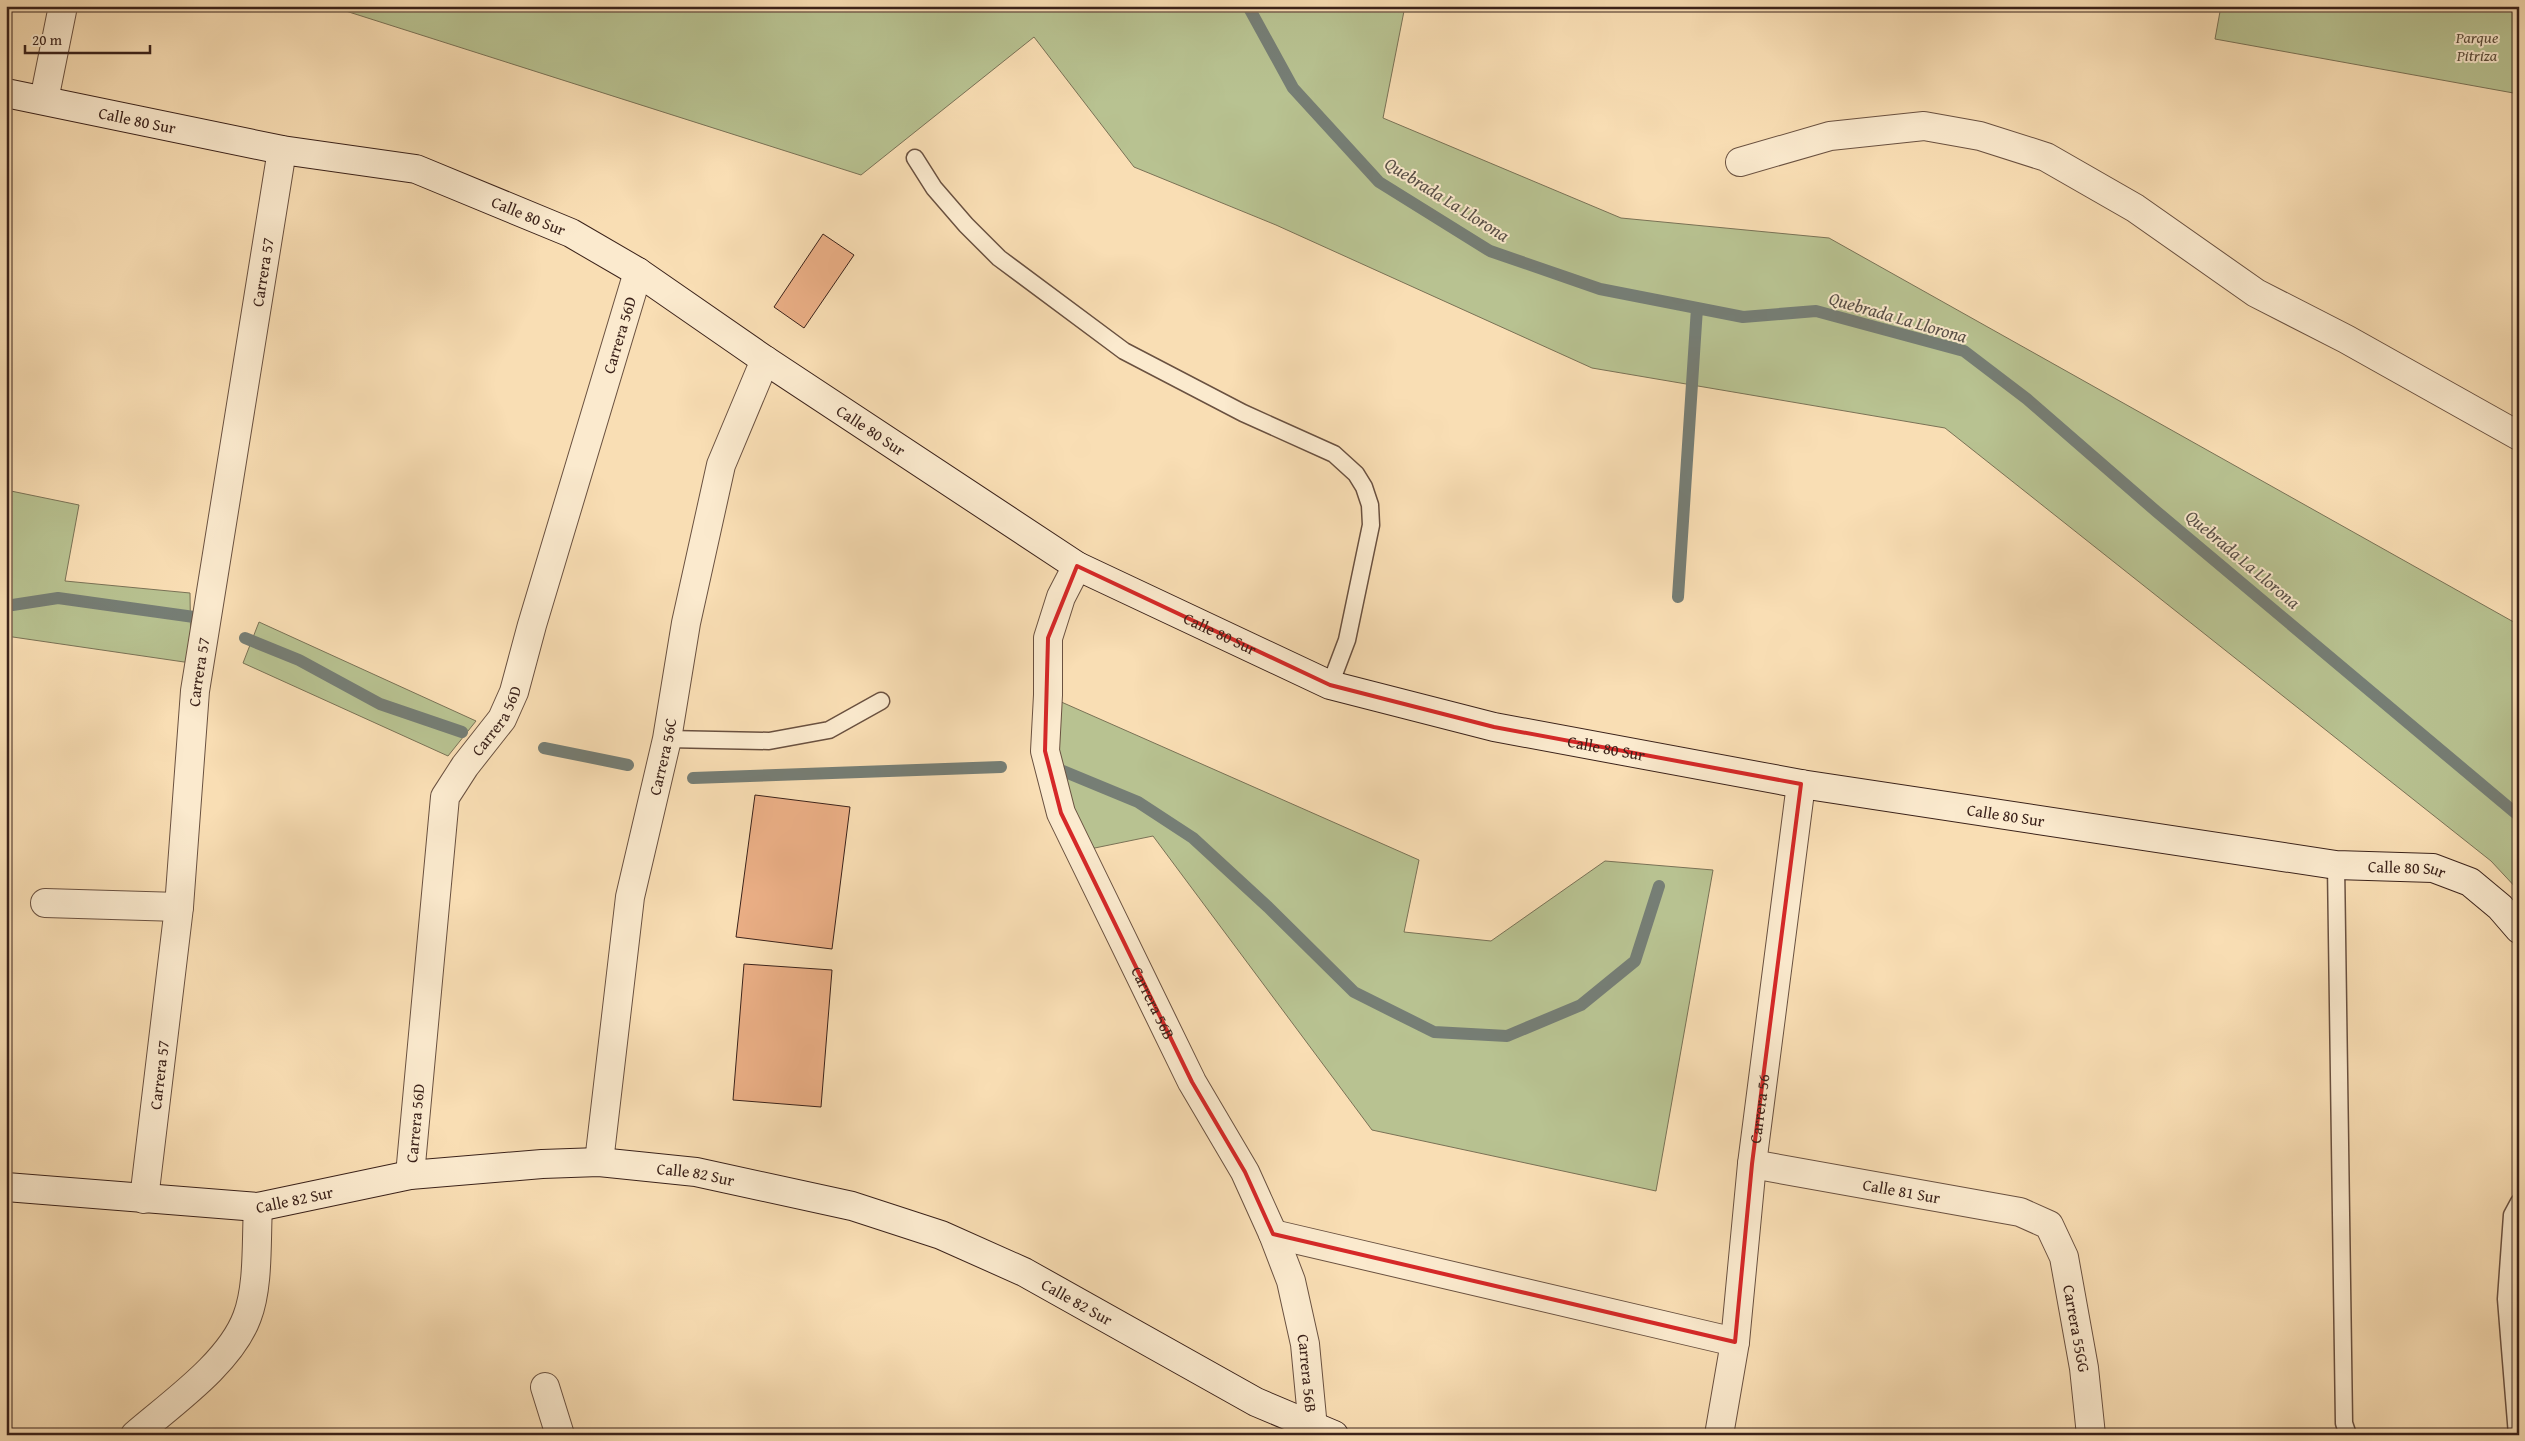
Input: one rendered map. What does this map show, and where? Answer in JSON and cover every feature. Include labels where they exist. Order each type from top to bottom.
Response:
[{"type":"street","points":[[44,100],[63,6]]},
{"type":"street","name":"Calle 80 Sur","points":[[6,93],[282,150],[416,170],[571,233],[638,272],[765,360],[1077,566],[1330,685],[1494,727],[1801,784],[2336,865],[2432,868],[2470,882],[2500,908],[2519,929]]},
{"type":"street","points":[[1740,162],[1830,136],[1924,126],[1980,136],[2046,157],[2136,208],[2256,293],[2346,338],[2519,436]]},
{"type":"street","name":"Carrera 57","points":[[144,1199],[179,907],[195,691],[282,150]]},
{"type":"street","name":"Carrera 56D","points":[[410,1175],[445,797],[502,719],[514,692],[532,625],[638,272]]},
{"type":"street","name":"Carrera 56C","points":[[599,1162],[630,897],[667,739],[686,623],[721,465],[765,360]]},
{"type":"street","name":"Carrera 56B","points":[[1077,566],[1062,598],[1048,638],[1048,695],[1045,751],[1061,814],[1192,1082],[1245,1172],[1273,1234],[1291,1281],[1305,1344],[1320,1432]]},
{"type":"street","name":"Carrera 56","points":[[1719,1435],[1735,1342],[1752,1164],[1801,784]]},
{"type":"street","points":[[44,903],[179,907]]},
{"type":"street","name":"Calle 82 Sur","points":[[6,1187],[258,1207],[410,1175],[542,1164],[599,1162],[696,1172],[852,1206],[941,1236],[1024,1272],[1248,1398],[1320,1432]]},
{"type":"street","name":"Calle 81 Sur","points":[[1752,1164],[2020,1212],[2049,1225]]},
{"type":"street","points":[[135,1435],[208,1371],[234,1341],[248,1316],[254,1282],[258,1207]]},
{"type":"street","name":"Carrera 55GG","points":[[2049,1225],[2064,1256],[2084,1368],[2091,1435]]},
{"type":"street","points":[[1273,1234],[1735,1342]]},
{"type":"street","points":[[544,1387],[560,1435]]},
{"type":"lane","points":[[915,158],[934,188],[966,225],[999,258],[1124,351],[1235,408],[1334,454],[1356,474],[1364,487],[1370,505],[1370,525],[1348,640],[1330,685]]},
{"type":"lane","points":[[667,739],[769,741],[829,730],[881,701]]},
{"type":"lane","points":[[2336,865],[2344,1423],[2348,1435]]},
{"type":"lane","points":[[2517,1435],[2506,1299],[2512,1215],[2519,1202]]},
{"type":"highlighted area","points":[[1077,566],[1330,685],[1494,727],[1801,784],[1752,1164],[1735,1342],[1273,1234],[1245,1172],[1192,1082],[1061,813],[1045,751],[1048,638]]},
{"type":"green space","points":[[330,6],[1405,6],[1383,118],[1621,218],[1829,238],[2519,625],[2519,891],[2491,861],[1945,428],[1592,368],[1276,225],[1134,167],[1034,37],[861,175]]},
{"type":"green space","name":"Parque Pitriza","points":[[2221,6],[2519,6],[2519,94],[2215,39]]},
{"type":"green space","points":[[6,490],[79,505],[65,581],[190,593],[191,663],[6,636]]},
{"type":"green space","points":[[259,622],[476,721],[448,756],[243,663]]},
{"type":"green space","points":[[1050,697],[1419,860],[1404,932],[1491,941],[1605,861],[1713,870],[1656,1191],[1372,1130],[1153,836],[1085,850],[1049,745]]},
{"type":"building","points":[[823,234],[854,255],[804,328],[774,307]]},
{"type":"building","points":[[755,795],[850,807],[832,949],[736,937]]},
{"type":"building","points":[[744,964],[832,970],[821,1107],[733,1100]]},
{"type":"waterway","name":"Quebrada La Llorona","points":[[1248,6],[1293,88],[1379,182],[1490,251],[1600,289],[1743,317],[1816,311],[1964,351],[2027,399],[2157,512],[2519,816]]},
{"type":"waterway","points":[[1678,597],[1697,308]]},
{"type":"waterway","points":[[6,606],[58,598],[194,617]]},
{"type":"waterway","points":[[245,638],[299,660],[380,704],[462,732]]},
{"type":"waterway","points":[[544,748],[628,765]]},
{"type":"waterway","points":[[693,778],[1001,767]]},
{"type":"waterway","points":[[1063,771],[1138,802],[1193,838],[1268,907],[1354,992],[1434,1032],[1507,1036],[1581,1005],[1635,961],[1659,886]]}]
